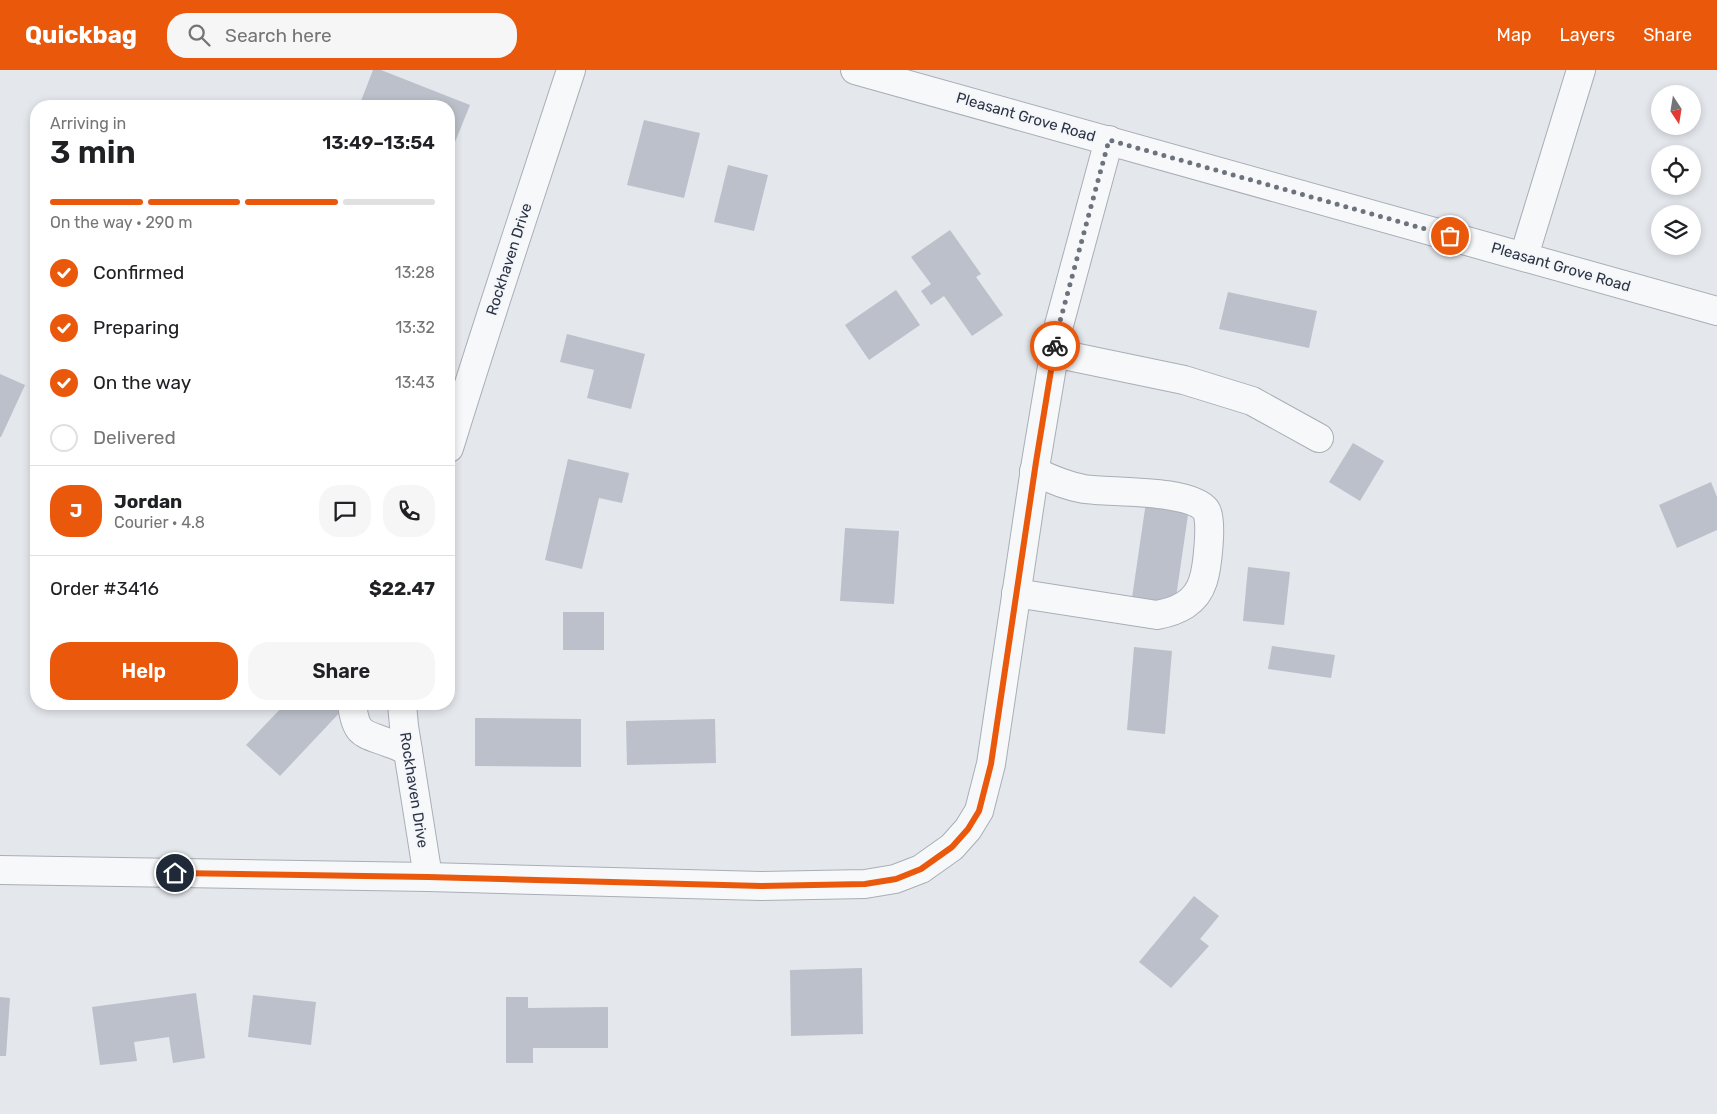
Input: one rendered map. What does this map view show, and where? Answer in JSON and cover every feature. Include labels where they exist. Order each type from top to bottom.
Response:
[{"type":"street","name":"Rockhaven Drive","points":[[455,428],[479,348],[571,70]]},
{"type":"street","name":"Pleasant Grove Road","points":[[855,70],[1717,311]]},
{"type":"street","points":[[1524,256],[1582,70]]},
{"type":"street","points":[[0,870],[428,877],[761,886],[865,884],[896,879],[921,869],[952,847],[968,829],[979,811],[991,764],[1034,471],[1059,325],[1109,140]]},
{"type":"street","points":[[1054,352],[1184,380],[1252,401],[1319,438]]},
{"type":"street","points":[[1016,593],[1157,616],[1173,612],[1188,604],[1200,589],[1204,577],[1210,523],[1206,510],[1195,502],[1180,496],[1084,489],[1055,481],[1034,471]]},
{"type":"street","points":[[353,710],[356,724],[364,735],[389,742],[408,751]]},
{"type":"street","name":"Rockhaven Drive","points":[[403,710],[428,877]]},
{"type":"building","points":[[373,70],[381,70],[470,105],[455,142],[455,100],[361,100]]},
{"type":"building","points":[[644,120],[700,133],[684,198],[627,185]]},
{"type":"building","points":[[728,165],[768,175],[754,231],[714,222]]},
{"type":"building","points":[[950,230],[981,274],[976,277],[1003,315],[972,336],[944,296],[931,305],[921,291],[931,284],[911,257]]},
{"type":"building","points":[[896,290],[920,325],[869,360],[845,325]]},
{"type":"building","points":[[1228,292],[1317,311],[1309,348],[1219,329]]},
{"type":"building","points":[[567,334],[645,354],[631,409],[587,398],[594,370],[560,362]]},
{"type":"building","points":[[0,374],[25,385],[1,437],[0,437]]},
{"type":"building","points":[[1353,443],[1384,461],[1360,501],[1329,482]]},
{"type":"building","points":[[568,459],[629,473],[622,503],[599,498],[582,569],[545,560]]},
{"type":"building","points":[[1711,482],[1717,497],[1717,530],[1677,548],[1659,505]]},
{"type":"building","points":[[1146,502],[1189,508],[1175,604],[1132,598]]},
{"type":"building","points":[[845,528],[899,531],[894,604],[840,601]]},
{"type":"building","points":[[1248,567],[1290,572],[1284,625],[1243,621]]},
{"type":"building","points":[[563,612],[604,612],[604,650],[563,650]]},
{"type":"building","points":[[1272,646],[1335,655],[1331,678],[1268,669]]},
{"type":"building","points":[[1134,647],[1172,651],[1165,734],[1127,730]]},
{"type":"building","points":[[279,710],[342,710],[280,776],[246,745]]},
{"type":"building","points":[[475,718],[581,719],[581,767],[475,766]]},
{"type":"building","points":[[715,719],[716,763],[627,765],[626,721]]},
{"type":"building","points":[[1194,896],[1219,916],[1200,939],[1209,946],[1171,988],[1139,962]]},
{"type":"building","points":[[862,968],[863,1034],[791,1036],[790,970]]},
{"type":"building","points":[[196,993],[205,1058],[173,1063],[169,1037],[134,1042],[137,1061],[100,1065],[92,1007]]},
{"type":"building","points":[[253,995],[316,1002],[311,1045],[248,1037]]},
{"type":"building","points":[[0,997],[10,998],[6,1056],[0,1056]]},
{"type":"building","points":[[506,997],[528,997],[528,1008],[608,1007],[608,1048],[533,1048],[533,1063],[506,1063]]},
{"type":"way so far","points":[[1055,346],[1109,140],[1450,236]]},
{"type":"route","points":[[175,873],[428,877],[761,886],[865,884],[896,879],[921,869],[952,847],[968,829],[979,811],[991,764],[1055,346]]}]
